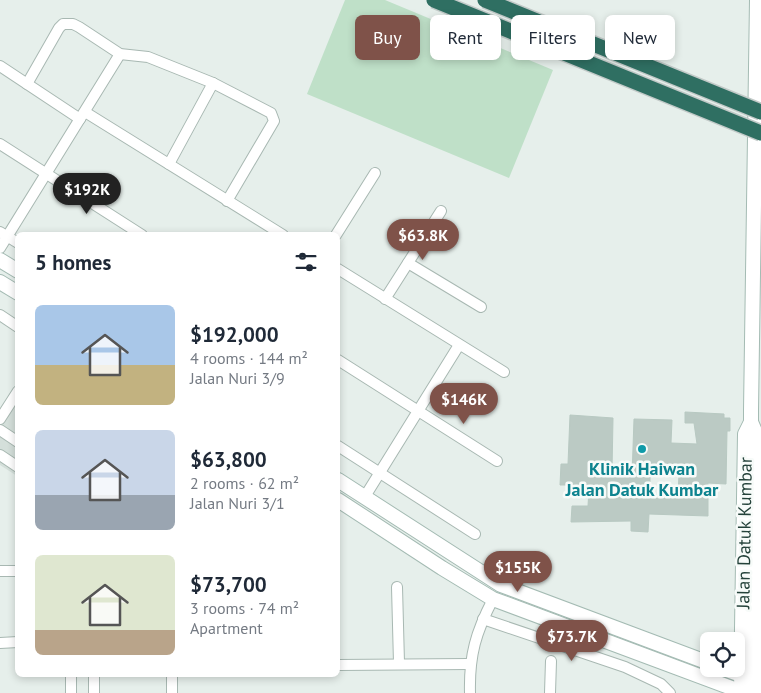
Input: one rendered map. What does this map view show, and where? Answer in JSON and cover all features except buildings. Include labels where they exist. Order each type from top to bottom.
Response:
[{"type":"highway","points":[[434,0],[761,133]]},
{"type":"highway","points":[[485,0],[761,112]]},
{"type":"main road","name":"Jalan Datuk Kumbar","points":[[740,632],[748,428],[756,403],[757,0]]},
{"type":"main road","points":[[0,260],[15,269]]},
{"type":"main road","points":[[0,282],[15,291]]},
{"type":"main road","name":"Jalan Datuk Kumbar","points":[[748,428],[756,436],[758,554],[755,627],[748,687]]},
{"type":"main road","points":[[340,481],[501,585],[700,663]]},
{"type":"main road","points":[[340,501],[442,568],[494,599],[700,664]]},
{"type":"main road","points":[[755,627],[761,650]]},
{"type":"main road","name":"Jalan Datuk Kumbar","points":[[745,673],[748,687]]},
{"type":"main road","points":[[712,677],[719,693]]},
{"type":"main road","points":[[728,677],[748,687]]},
{"type":"main road","points":[[735,677],[748,687]]},
{"type":"street","points":[[27,84],[63,24],[73,24],[120,54],[148,57],[213,83],[274,116],[274,121],[227,200]]},
{"type":"street","points":[[0,248],[4,234],[46,174],[120,54]]},
{"type":"street","points":[[0,66],[27,84],[169,164],[278,232]]},
{"type":"street","points":[[169,164],[213,83]]},
{"type":"street","points":[[0,144],[137,232]]},
{"type":"street","points":[[338,232],[375,173]]},
{"type":"street","points":[[385,299],[441,211]]},
{"type":"street","points":[[4,234],[15,241]]},
{"type":"street","points":[[408,263],[481,307]]},
{"type":"street","points":[[340,270],[504,372]]},
{"type":"street","points":[[0,316],[15,325]]},
{"type":"street","points":[[364,498],[459,345]]},
{"type":"street","points":[[340,361],[497,461]]},
{"type":"street","points":[[0,419],[15,396]]},
{"type":"street","points":[[0,430],[15,440]]},
{"type":"street","points":[[340,447],[475,534]]},
{"type":"street","points":[[0,455],[15,465]]},
{"type":"street","points":[[0,571],[15,571]]},
{"type":"street","points":[[397,587],[399,663]]},
{"type":"street","points":[[470,693],[469,664],[483,619],[494,599]]},
{"type":"street","points":[[483,619],[625,667],[661,684],[670,693]]},
{"type":"street","points":[[0,643],[15,642]]},
{"type":"street","points":[[550,693],[551,661]]},
{"type":"street","points":[[340,664],[469,664]]},
{"type":"street","points":[[71,677],[71,693]]},
{"type":"street","points":[[94,677],[94,693]]},
{"type":"street","points":[[172,677],[172,693]]},
{"type":"shaded area","points":[[15,399],[15,475],[0,465],[0,424]]},
{"type":"green space","points":[[345,0],[385,0],[430,19],[430,60],[501,60],[501,48],[511,52],[511,60],[529,60],[553,70],[509,178],[307,94]]},
{"type":"place","name":"Klinik Haiwan Jalan Datuk Kumbar","points":[[642,449]]}]
